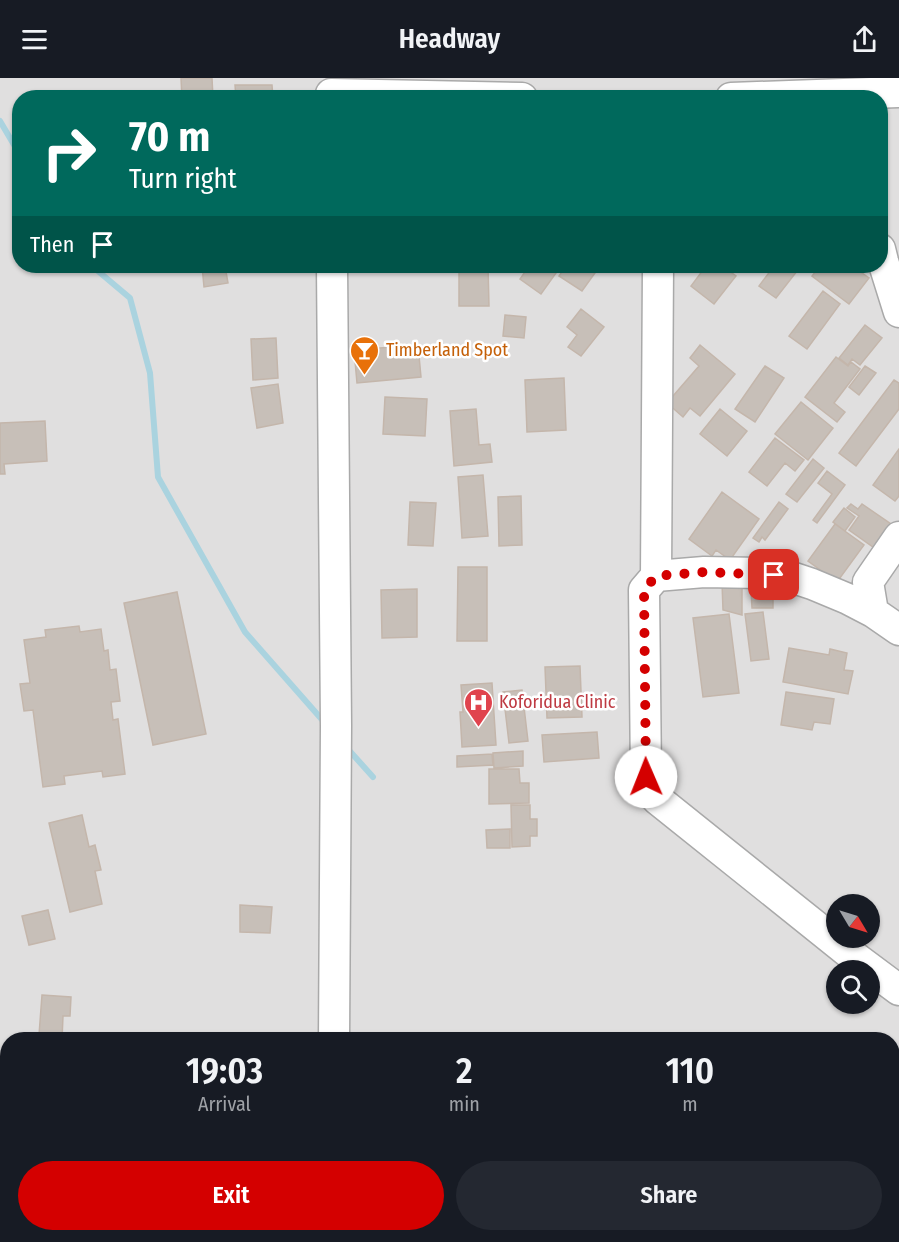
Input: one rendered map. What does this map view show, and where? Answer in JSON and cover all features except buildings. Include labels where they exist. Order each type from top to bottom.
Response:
[{"type":"street","points":[[332,273],[336,726],[334,1032]]},
{"type":"street","points":[[658,273],[656,576],[644,590],[646,777],[657,798],[839,945],[899,990]]},
{"type":"street","points":[[887,273],[899,312]]},
{"type":"street","points":[[873,612],[868,582],[899,537]]},
{"type":"street","points":[[656,576],[704,572],[788,576],[848,599],[873,612],[899,630]]},
{"type":"shaded area","points":[[0,78],[899,78],[899,1032],[0,1032]]},
{"type":"waterway","points":[[0,121],[12,141]]},
{"type":"waterway","points":[[100,273],[130,298],[150,373],[158,477],[245,632],[325,723]]},
{"type":"waterway","points":[[347,748],[373,777]]},
{"type":"place","name":"Timberland Spot","points":[[365,376]]},
{"type":"place","name":"Koforidua Clinic","points":[[478,728]]},
{"type":"route","points":[[646,777],[644,590],[656,576],[704,572],[774,575]]}]
